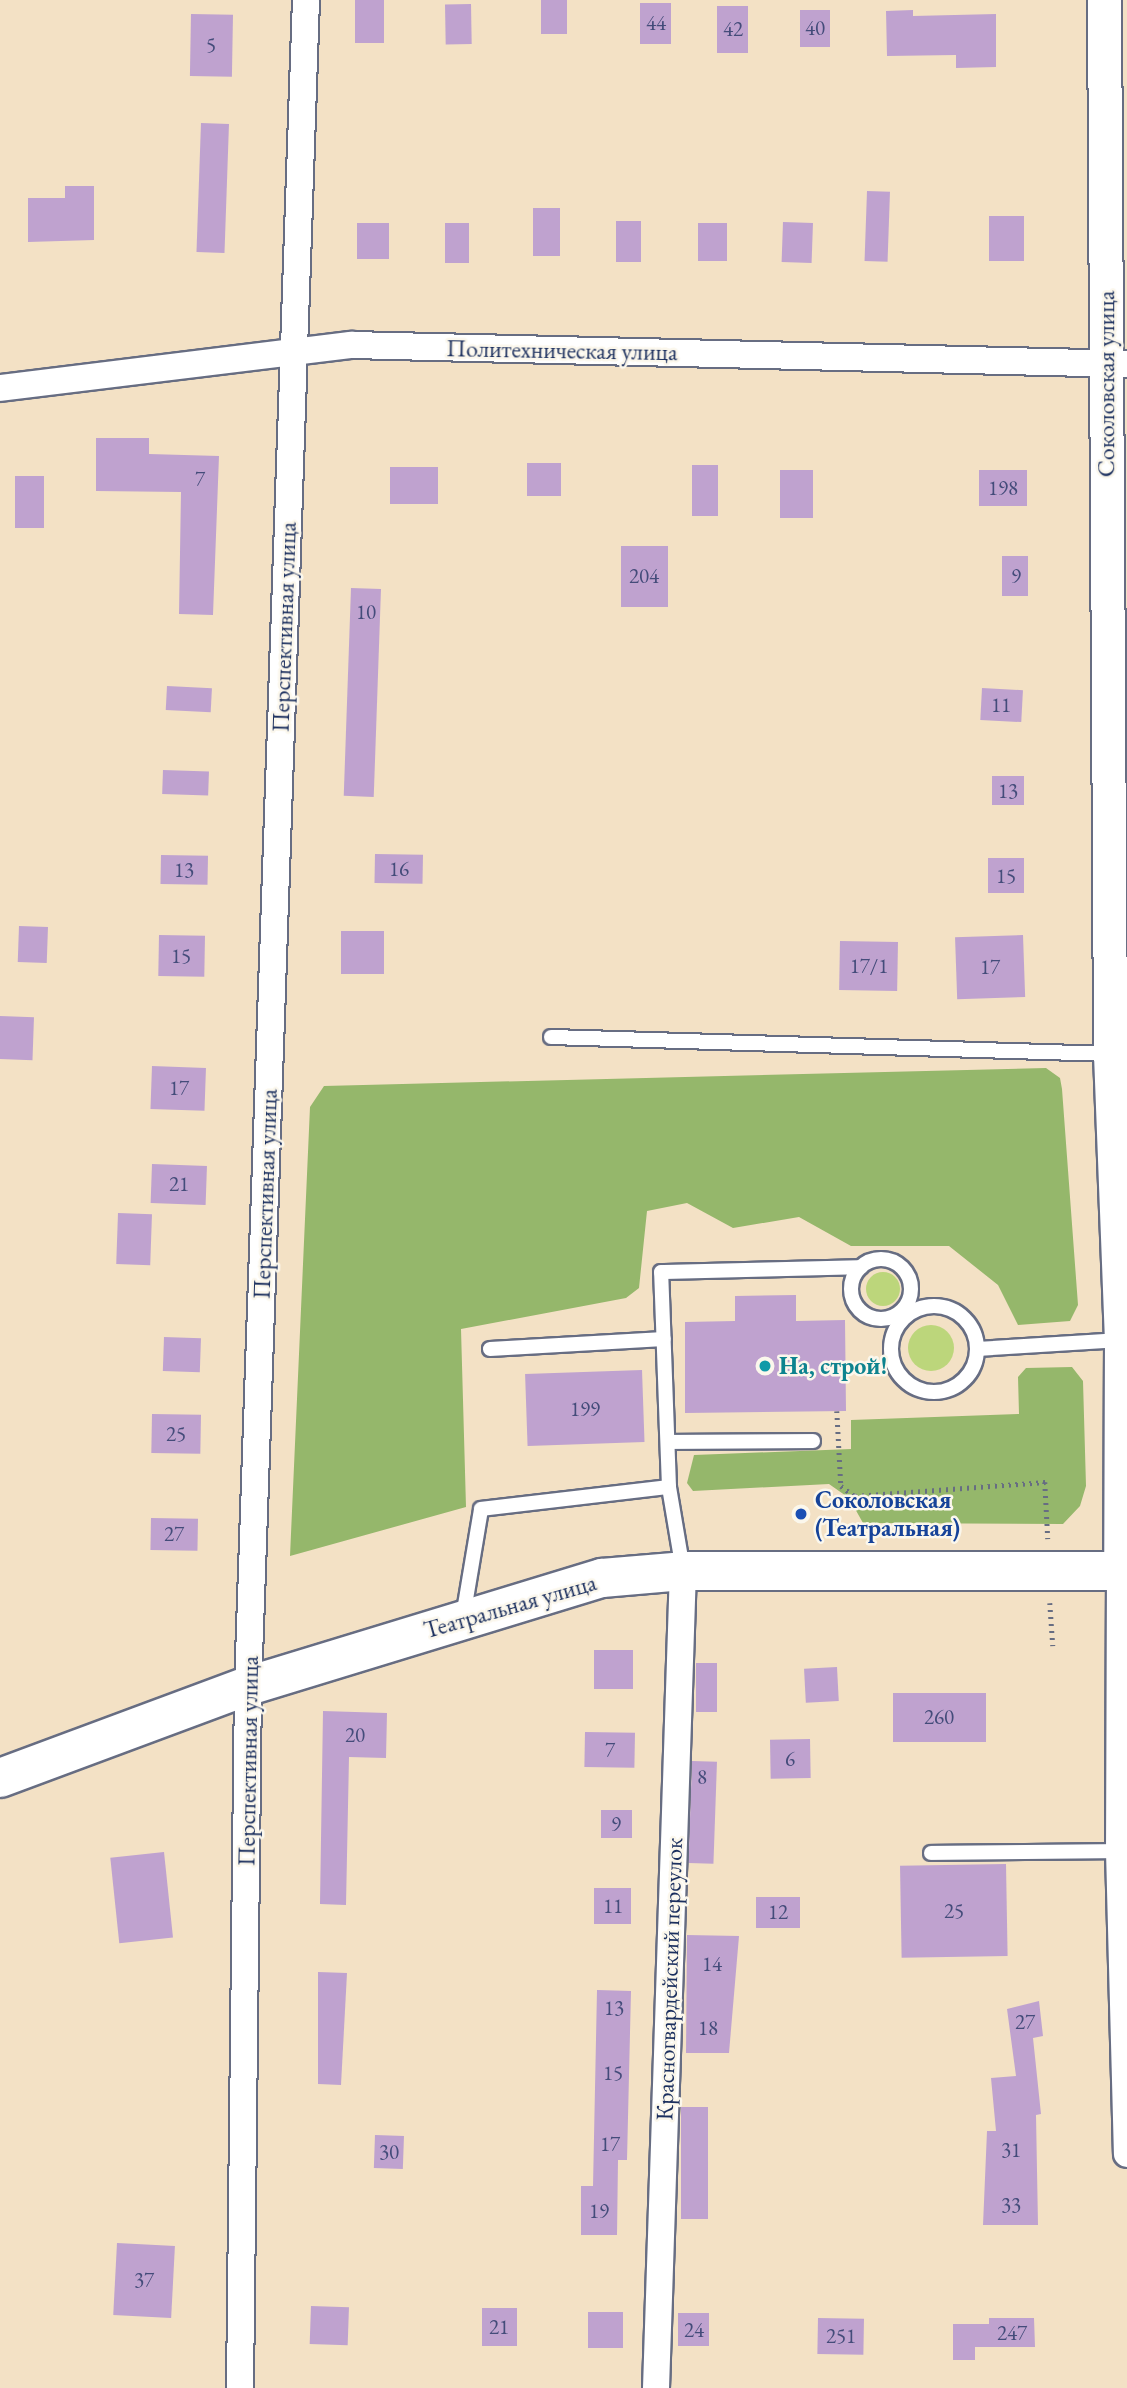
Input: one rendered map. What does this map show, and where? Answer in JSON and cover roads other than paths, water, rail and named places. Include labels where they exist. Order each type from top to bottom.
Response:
[{"type":"main road","name":"Театральная улица","points":[[0,1778],[248,1686],[602,1578],[683,1571],[1124,1571]]},
{"type":"street","name":"Перспективная улица","points":[[240,2388],[248,1686],[306,0]]},
{"type":"street","name":"Соколовская улица","points":[[1104,0],[1117,363],[1110,1054],[1121,1340],[1124,1571],[1119,1851],[1127,2154]]},
{"type":"street","name":"Политехническая улица","points":[[0,388],[351,345],[1117,363]]},
{"type":"street","name":"Красногвардейский переулок","points":[[656,2388],[683,1571]]},
{"type":"lane","points":[[551,1037],[1110,1054]]},
{"type":"lane","points":[[683,1571],[669,1487],[661,1272],[861,1267],[887,1259],[909,1278],[932,1306],[963,1318],[977,1349],[967,1376],[950,1390],[921,1390],[902,1379],[891,1352],[894,1332],[907,1316],[932,1306]]},
{"type":"lane","points":[[861,1267],[852,1284],[855,1303],[879,1319],[905,1307],[909,1278]]},
{"type":"lane","points":[[490,1349],[664,1339]]},
{"type":"lane","points":[[977,1349],[1121,1340]]},
{"type":"lane","points":[[668,1442],[813,1441]]},
{"type":"lane","points":[[462,1619],[481,1509],[669,1487]]},
{"type":"lane","points":[[931,1853],[1119,1851]]},
{"type":"place","name":"На, строй!","points":[[765,1366]]},
{"type":"place","name":"Соколовская (Театральная)","points":[[801,1514]]}]
